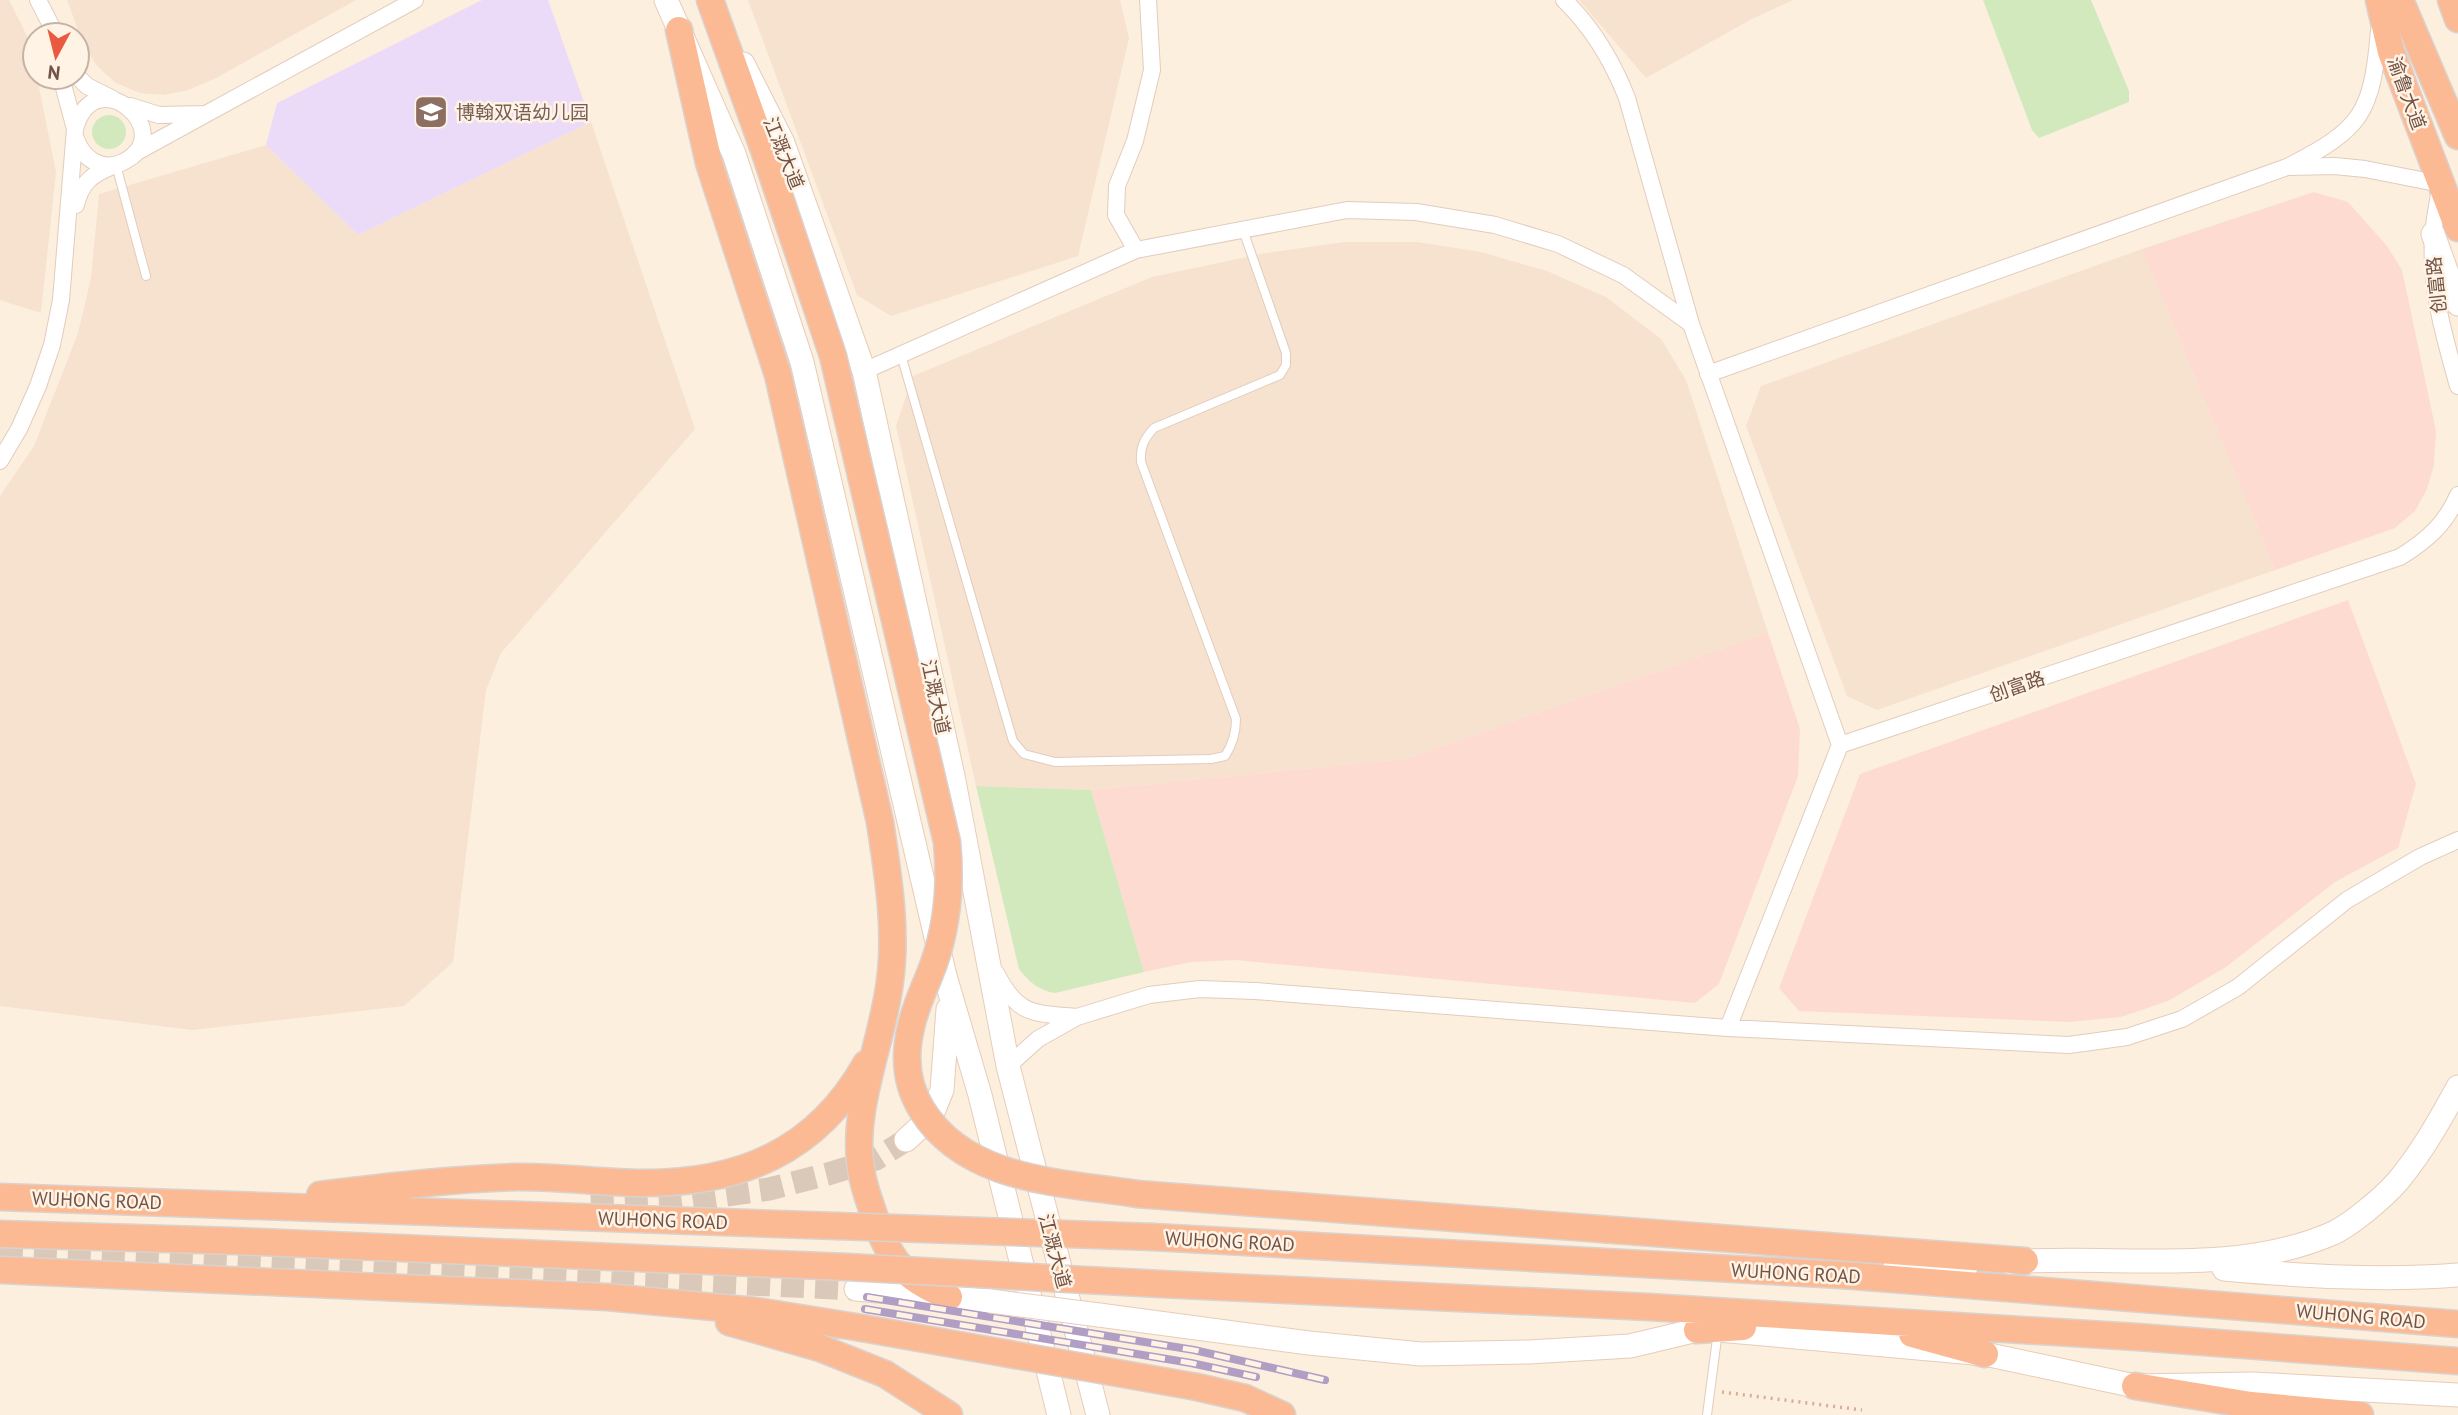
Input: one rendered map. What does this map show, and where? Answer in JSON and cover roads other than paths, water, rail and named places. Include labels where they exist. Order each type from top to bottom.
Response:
[{"type":"highway","points":[[711,0],[833,356],[947,842],[949,894],[934,962],[911,1024],[906,1058],[909,1081],[917,1102],[933,1127],[953,1146],[979,1161],[1009,1172],[1138,1194],[2025,1261]]},
{"type":"highway","points":[[2451,0],[2458,19]]},
{"type":"highway","points":[[2387,4],[2458,136]]},
{"type":"highway","name":"渝鲁大道","points":[[2387,4],[2391,52],[2441,184],[2446,231]]},
{"type":"highway","points":[[679,30],[709,163],[778,375],[880,822],[889,878],[893,928],[890,983],[862,1116],[859,1142],[861,1170],[879,1230],[894,1261],[922,1286],[949,1297]]},
{"type":"highway","points":[[240,1205],[429,1182],[518,1177],[644,1183],[685,1181],[751,1166],[786,1150],[816,1129],[839,1106],[867,1061],[883,1020]]},
{"type":"highway","name":"WUHONG ROAD","points":[[0,1196],[1153,1237],[1842,1275],[2458,1324]]},
{"type":"highway","name":"WUHONG ROAD","points":[[0,1234],[263,1242],[851,1278],[1161,1284],[1649,1307],[2137,1337],[2458,1361]]},
{"type":"highway","points":[[1682,1236],[1842,1275]]},
{"type":"highway","points":[[0,1270],[607,1297],[756,1311],[1197,1387],[1245,1398],[1282,1415]]},
{"type":"highway","points":[[607,1297],[743,1325],[820,1348],[885,1374],[949,1415]]},
{"type":"highway","points":[[1708,1330],[1860,1320],[1985,1354]]},
{"type":"highway","points":[[2135,1386],[2251,1405],[2360,1415]]},
{"type":"main road","name":"江溉大道","points":[[666,0],[734,153],[802,362],[949,989],[980,1095],[1059,1415]]},
{"type":"main road","name":"江溉大道","points":[[711,0],[783,143],[864,371],[953,776],[1008,1066],[1098,1415]]},
{"type":"main road","points":[[2446,231],[2458,304]]},
{"type":"main road","points":[[906,1140],[931,1117],[942,1090],[949,989]]},
{"type":"main road","points":[[1842,1275],[2025,1261],[2145,1262],[2250,1256],[2299,1245],[2333,1234],[2396,1183],[2429,1140],[2458,1087]]},
{"type":"main road","points":[[2145,1262],[2353,1278],[2458,1275]]},
{"type":"main road","points":[[851,1278],[949,1297],[1309,1343],[1421,1354],[1529,1352],[1630,1346],[1708,1330],[1985,1354],[2135,1386],[2253,1384],[2458,1395]]},
{"type":"street","points":[[66,249],[78,194],[91,176],[126,161],[135,153],[415,0]]},
{"type":"street","points":[[1136,250],[1116,215],[1118,186],[1135,141],[1152,70],[1148,0]]},
{"type":"street","points":[[1563,0],[1596,35],[1627,98],[1691,324],[1840,745],[1728,1028]]},
{"type":"street","points":[[39,3],[45,21]]},
{"type":"street","points":[[39,3],[49,21]]},
{"type":"street","points":[[1708,374],[2287,167],[2325,148],[2355,122],[2372,88],[2387,4]]},
{"type":"street","points":[[91,88],[134,111],[142,132],[135,153]]},
{"type":"street","points":[[65,91],[76,134],[86,157],[95,163],[116,165]]},
{"type":"street","points":[[0,461],[19,429],[52,345],[61,300],[78,119],[93,103],[103,100],[120,102],[159,115],[206,114]]},
{"type":"street","points":[[2287,167],[2335,166],[2365,169],[2441,184]]},
{"type":"street","points":[[864,371],[1136,250],[1347,210],[1416,212],[1495,225],[1559,244],[1623,275],[1691,324]]},
{"type":"street","name":"创富路","points":[[2446,231],[2434,284],[2438,316],[2458,386]]},
{"type":"street","name":"创富路","points":[[1840,745],[2400,557],[2423,543],[2438,528],[2452,510],[2458,495]]},
{"type":"street","points":[[1008,1066],[1038,1039],[1077,1017],[1149,995],[1200,989],[1255,990],[1728,1028],[2069,1045],[2127,1037],[2182,1019],[2238,987],[2347,900],[2420,858],[2458,841]]},
{"type":"street","points":[[985,953],[1006,993],[1021,1007],[1041,1014],[1077,1017]]},
{"type":"lane","points":[[116,165],[146,276]]},
{"type":"lane","points":[[901,355],[1013,741],[1024,754],[1055,762],[1212,759],[1225,756],[1236,732],[1236,719],[1141,462],[1140,451],[1144,438],[1154,428],[1280,374],[1286,365],[1286,353],[1243,230]]},
{"type":"lane","points":[[1707,1415],[1710,1390],[1708,1330]]},
{"type":"tunnel","points":[[591,1206],[680,1202],[769,1189],[876,1159],[906,1140]]},
{"type":"tunnel","points":[[0,1249],[856,1289]]},
{"type":"railway","points":[[867,1297],[1194,1350],[1325,1380]]},
{"type":"railway","points":[[865,1309],[1191,1363],[1256,1377]]},
{"type":"place","name":"博翰双语幼儿园","points":[[431,112]]}]
